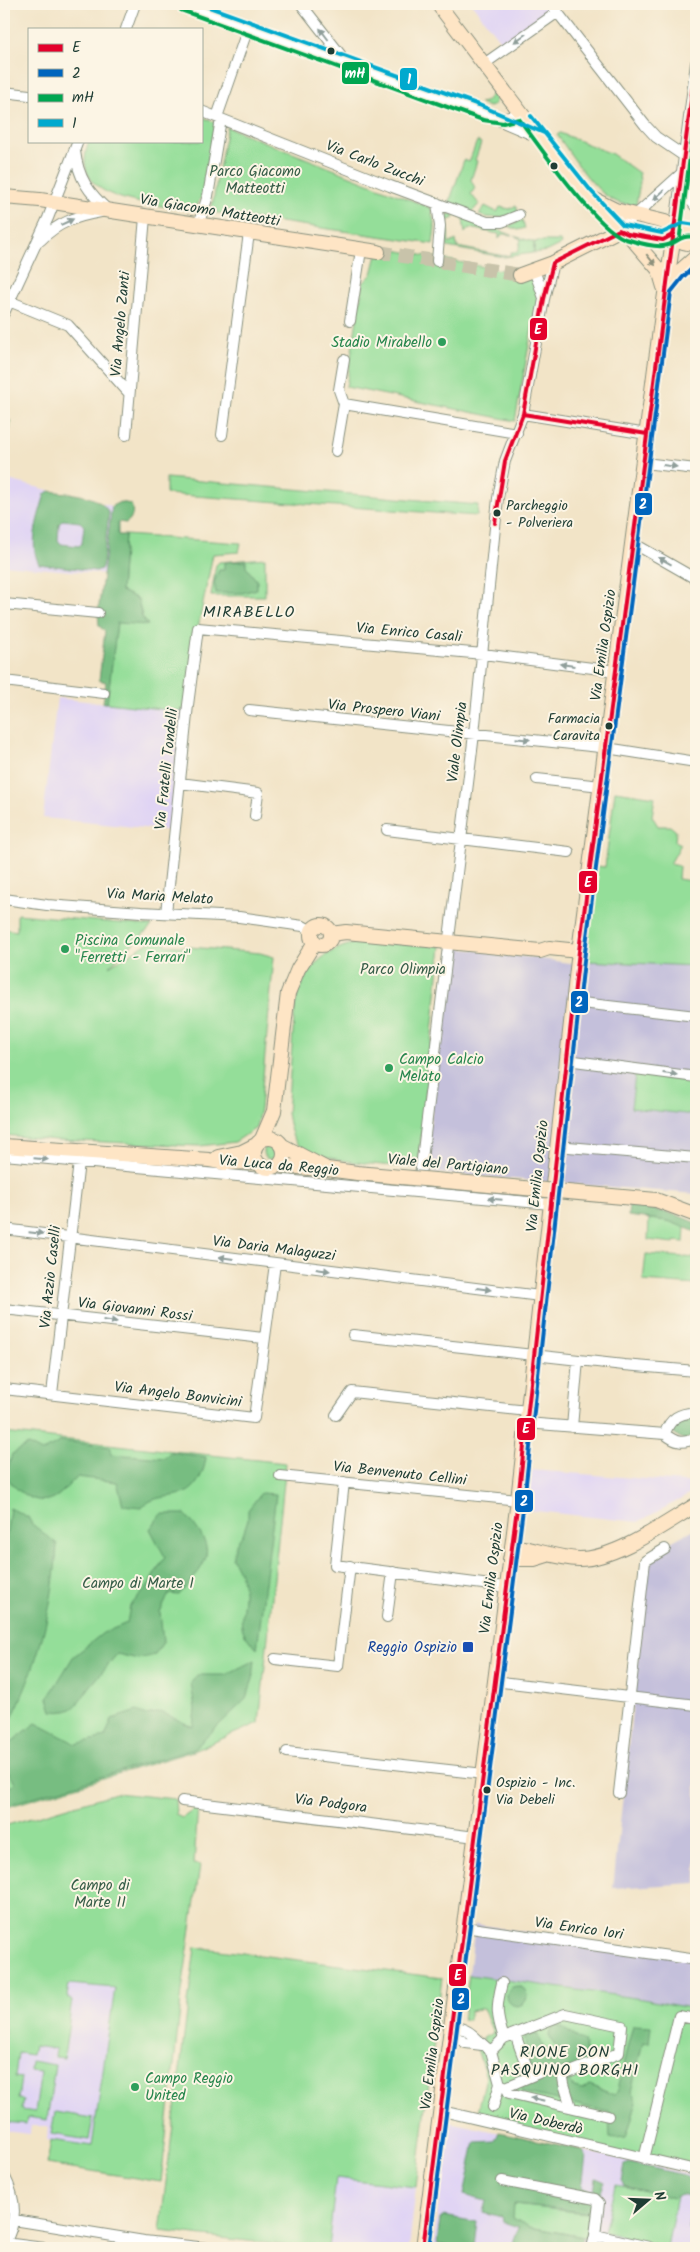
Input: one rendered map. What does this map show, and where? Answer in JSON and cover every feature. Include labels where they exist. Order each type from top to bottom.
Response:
[{"type":"main road","points":[[438,4],[586,195],[659,270],[665,290]]},
{"type":"main road","points":[[586,195],[615,210],[665,222],[683,242],[696,245]]},
{"type":"main road","name":"Via Giacomo Matteotti","points":[[4,197],[378,252]]},
{"type":"main road","points":[[527,272],[553,263],[623,232],[663,240],[684,229],[696,231]]},
{"type":"main road","name":"Via Emilia Ospizio","points":[[423,2248],[442,2111],[518,1500],[578,956],[644,463],[665,290],[674,234]]},
{"type":"main road","points":[[665,290],[696,257]]},
{"type":"main road","points":[[257,1162],[254,1154],[274,1111],[288,993],[313,937],[324,944],[329,940],[331,934],[346,932],[540,951],[546,956],[578,956]]},
{"type":"main road","points":[[274,1111],[284,1157],[278,1165]]},
{"type":"main road","name":"Viale del Partigiano","points":[[209,1160],[242,1152],[270,1137],[327,1169]]},
{"type":"main road","name":"Viale del Partigiano","points":[[4,1146],[209,1160],[224,1163],[257,1162],[269,1168],[278,1165],[327,1169],[696,1204]]},
{"type":"main road","name":"Viale del Partigiano","points":[[656,1200],[696,1215]]},
{"type":"main road","points":[[511,1552],[578,1559],[605,1555],[620,1549],[696,1505]]},
{"type":"street","points":[[126,28],[136,4]]},
{"type":"street","points":[[183,4],[484,114],[541,139]]},
{"type":"street","points":[[301,4],[348,64]]},
{"type":"street","points":[[484,64],[554,8],[644,125],[656,137],[684,156]]},
{"type":"street","points":[[198,225],[208,193],[219,118],[248,28]]},
{"type":"street","points":[[674,234],[684,156],[691,140],[696,63]]},
{"type":"street","points":[[4,92],[28,95]]},
{"type":"street","name":"Via Carlo Zucchi","points":[[202,111],[436,203],[492,222],[502,222],[519,215]]},
{"type":"street","points":[[484,114],[504,118],[511,117],[520,111]]},
{"type":"street","points":[[4,313],[54,203],[76,145]]},
{"type":"street","points":[[76,145],[76,165],[84,184],[90,194],[109,211]]},
{"type":"street","points":[[682,173],[691,200],[696,207]]},
{"type":"street","points":[[623,232],[634,215],[682,173]]},
{"type":"street","points":[[436,203],[440,226],[437,261]]},
{"type":"street","points":[[34,248],[49,232],[63,222],[82,215],[109,211]]},
{"type":"street","name":"Via Angelo Zanti","points":[[126,435],[128,392],[145,217]]},
{"type":"street","points":[[222,435],[249,233]]},
{"type":"street","points":[[350,321],[361,250]]},
{"type":"street","name":"Viale Olimpia","points":[[418,1192],[474,734],[498,498],[505,461],[523,414],[544,299],[553,263]]},
{"type":"street","name":"Viale Olimpia","points":[[527,272],[544,299]]},
{"type":"street","points":[[9,300],[68,325],[128,392]]},
{"type":"street","points":[[336,451],[344,404],[339,390],[344,360]]},
{"type":"street","points":[[344,404],[517,433]]},
{"type":"street","points":[[523,414],[647,434]]},
{"type":"street","points":[[644,463],[696,469]]},
{"type":"street","points":[[633,543],[696,579]]},
{"type":"street","points":[[4,604],[98,613]]},
{"type":"street","name":"Via Enrico Casali","points":[[198,628],[483,654],[616,671]]},
{"type":"street","name":"Via Fratelli Tondelli","points":[[166,913],[198,628]]},
{"type":"street","points":[[4,681],[104,693]]},
{"type":"street","name":"Via Prospero Viani","points":[[249,710],[606,748],[696,762]]},
{"type":"street","points":[[537,779],[601,786]]},
{"type":"street","points":[[180,783],[258,793],[255,816]]},
{"type":"street","points":[[387,830],[568,852]]},
{"type":"street","name":"Via Maria Melato","points":[[4,899],[47,905],[239,917],[303,926],[313,937]]},
{"type":"street","points":[[573,1002],[696,1016]]},
{"type":"street","points":[[566,1060],[696,1077]]},
{"type":"street","points":[[557,1146],[696,1158]]},
{"type":"street","name":"Via Luca da Reggio","points":[[4,1155],[551,1204]]},
{"type":"street","name":"Via Azzio Caselli","points":[[52,1394],[78,1162]]},
{"type":"street","name":"Via Daria Malaguzzi","points":[[4,1229],[540,1296]]},
{"type":"street","name":"Via Angelo Bonvicini","points":[[4,1389],[254,1418],[275,1264]]},
{"type":"street","name":"Via Giovanni Rossi","points":[[4,1308],[264,1338]]},
{"type":"street","points":[[353,1335],[534,1356],[696,1371]]},
{"type":"street","points":[[572,1427],[578,1360]]},
{"type":"street","points":[[336,1415],[352,1392],[527,1417],[572,1427],[665,1434],[673,1440],[683,1443],[696,1438]]},
{"type":"street","points":[[665,1434],[670,1421],[677,1416],[696,1413]]},
{"type":"street","name":"Via Benvenuto Cellini","points":[[280,1476],[518,1500]]},
{"type":"street","points":[[344,1482],[335,1565],[506,1588]]},
{"type":"street","points":[[618,1793],[645,1561],[665,1549]]},
{"type":"street","points":[[275,1659],[338,1666],[350,1566]]},
{"type":"street","points":[[387,1618],[393,1572]]},
{"type":"street","points":[[494,1681],[696,1705]]},
{"type":"street","points":[[287,1752],[484,1774]]},
{"type":"street","name":"Via Podgora","points":[[182,1801],[476,1837]]},
{"type":"street","name":"Via Enrico Iori","points":[[464,1927],[690,1959]]},
{"type":"street","points":[[502,1983],[496,2007],[504,2038]]},
{"type":"street","points":[[491,2051],[504,2038],[565,2014],[622,2026],[619,2053],[568,2073],[546,2070],[503,2085],[492,2107]]},
{"type":"street","points":[[644,2159],[679,2016],[695,2020]]},
{"type":"street","points":[[452,2030],[466,2043],[482,2045],[491,2051],[503,2085],[509,2093],[608,2116]]},
{"type":"street","points":[[515,2034],[530,2076]]},
{"type":"street","points":[[562,2072],[571,2107]]},
{"type":"street","name":"Via Doberdò","points":[[442,2111],[696,2170]]},
{"type":"street","points":[[4,2175],[14,2203],[14,2220],[4,2244],[44,2248]]},
{"type":"street","points":[[502,2181],[595,2199],[600,2203],[592,2248]]},
{"type":"street","points":[[14,2220],[144,2244],[207,2248]]},
{"type":"street","points":[[595,2235],[649,2248]]},
{"type":"shaded area","points":[[472,4],[548,4],[553,11],[505,47]]},
{"type":"shaded area","points":[[4,479],[112,506],[104,574],[4,565]]},
{"type":"shaded area","points":[[57,698],[187,712],[175,831],[43,818]]},
{"type":"shaded area","points":[[450,947],[570,963],[585,961],[696,966],[696,1194],[425,1172]]},
{"type":"shaded area","points":[[531,1470],[696,1483],[696,1491],[638,1522],[527,1510]]},
{"type":"shaded area","points":[[696,1528],[696,1883],[613,1888],[649,1554]]},
{"type":"shaded area","points":[[696,1921],[696,2010],[469,1975],[475,1924],[690,1958]]},
{"type":"shaded area","points":[[4,1979],[115,1988],[92,2146],[47,2140],[48,2126],[31,2126],[30,2134],[4,2131]]},
{"type":"shaded area","points":[[449,2122],[696,2175],[696,2248],[433,2248]]},
{"type":"shaded area","points":[[336,2177],[416,2187],[409,2248],[328,2248]]},
{"type":"green space","points":[[492,91],[496,99],[494,105],[489,107],[479,103],[485,102],[492,94]]},
{"type":"green space","points":[[202,116],[215,123],[202,195],[195,210],[159,206],[119,197],[102,189],[90,178],[85,162],[89,142],[202,142]]},
{"type":"green space","name":"Parco Giacomo Matteotti","points":[[227,127],[431,208],[435,227],[433,244],[211,212]]},
{"type":"green space","points":[[560,133],[612,154],[639,173],[640,182],[636,205],[619,203],[600,191],[584,173],[557,135]]},
{"type":"green space","points":[[477,141],[481,143],[471,180],[475,188],[471,194],[479,204],[472,212],[449,203],[464,160],[469,162]]},
{"type":"green space","points":[[516,205],[518,212],[508,215],[494,218],[479,215],[485,206],[497,212],[500,207],[510,209]]},
{"type":"green space","points":[[448,214],[453,214],[454,218],[447,221],[449,244],[456,240],[457,247],[504,256],[510,255],[511,252],[518,252],[521,239],[514,236],[534,242],[533,253],[504,257],[447,247],[445,220]]},
{"type":"green space","points":[[465,218],[512,235],[502,234],[499,239],[499,234],[469,228],[465,233],[463,219]]},
{"type":"green space","points":[[522,220],[525,228],[518,230],[508,226]]},
{"type":"green space","points":[[648,223],[661,229],[654,231],[632,225]]},
{"type":"green space","points":[[560,241],[561,244],[547,251],[534,253],[535,242]]},
{"type":"green space","name":"Stadio Mirabello","points":[[379,247],[532,276],[538,296],[515,421],[346,387],[363,283],[372,274]]},
{"type":"green space","points":[[4,419],[11,421],[7,441],[4,440]]},
{"type":"green space","points":[[166,478],[478,505],[477,516],[166,494]]},
{"type":"green space","points":[[49,491],[74,494],[91,498],[104,506],[109,513],[101,569],[96,571],[39,564],[34,547],[34,538],[45,494]],"holes":[[[63,520],[80,522],[84,526],[82,543],[79,546],[61,544],[58,540],[59,524]]]},
{"type":"green space","points":[[120,502],[131,504],[133,512],[126,523],[118,522],[118,535],[125,535],[121,591],[138,599],[142,617],[148,625],[117,623],[107,703],[103,703],[106,682],[99,680],[105,631],[99,626],[98,613],[112,506]]},
{"type":"green space","points":[[125,535],[241,543],[239,552],[213,554],[198,628],[187,712],[107,703],[117,622],[148,625],[142,617],[138,599],[121,591]]},
{"type":"green space","points":[[265,558],[265,596],[211,596],[216,565],[219,562]]},
{"type":"green space","points":[[246,561],[246,567],[257,581],[257,589],[242,593],[216,593],[214,582],[219,570],[224,570],[224,562]]},
{"type":"green space","points":[[615,791],[655,797],[652,816],[658,826],[670,826],[676,831],[675,841],[681,844],[670,864],[679,866],[678,879],[696,882],[696,966],[585,961],[596,866],[605,867]]},
{"type":"green space","points":[[17,914],[152,926],[109,966],[162,935],[166,945],[260,953],[274,957],[260,1109],[256,1128],[235,1142],[200,1146],[56,1140],[4,1135],[4,929],[17,931]]},
{"type":"green space","name":"Parco Olimpia","points":[[360,942],[441,946],[418,1168],[354,1162],[319,1155],[306,1150],[297,1143],[290,1128],[287,1113],[295,1006],[299,993],[310,971],[325,956],[347,945]]},
{"type":"green space","points":[[635,1075],[696,1082],[695,1115],[631,1108]]},
{"type":"green space","points":[[267,1145],[273,1145],[277,1152],[273,1159],[267,1159],[263,1155],[263,1149]]},
{"type":"green space","points":[[629,1204],[677,1215],[696,1223],[696,1232],[668,1221],[628,1216]]},
{"type":"green space","points":[[649,1219],[668,1221],[685,1227],[684,1242],[674,1241],[674,1243],[648,1240]]},
{"type":"green space","points":[[646,1254],[696,1258],[696,1285],[643,1281]]},
{"type":"green space","points":[[696,1416],[696,1435],[684,1440],[671,1432],[672,1427],[677,1421]]},
{"type":"green space","name":"Campo di Marte I","points":[[4,1433],[286,1463],[259,1723],[193,1751],[4,1808]]},
{"type":"green space","points":[[61,1441],[111,1447],[111,1454],[165,1458],[170,1452],[206,1457],[200,1478],[190,1491],[153,1500],[141,1507],[123,1505],[117,1482],[77,1477],[54,1498],[40,1500],[26,1496],[14,1486],[6,1475],[12,1454],[28,1445],[42,1452]]},
{"type":"green space","points":[[261,1493],[276,1494],[257,1649],[242,1628],[244,1588],[232,1558],[236,1544],[243,1534],[248,1519],[248,1510]]},
{"type":"green space","points":[[10,1508],[28,1517],[32,1524],[57,1544],[52,1591],[42,1637],[28,1681],[9,1724],[4,1721],[4,1552]]},
{"type":"green space","points":[[161,1514],[185,1514],[203,1538],[206,1548],[203,1565],[179,1595],[169,1594],[160,1612],[163,1642],[155,1655],[138,1659],[117,1654],[78,1704],[61,1712],[52,1711],[48,1698],[73,1657],[103,1633],[127,1623],[130,1606],[145,1590],[165,1557],[150,1529]]},
{"type":"green space","points":[[255,1660],[253,1679],[246,1699],[194,1749],[4,1806],[4,1783],[10,1787],[15,1782],[5,1768],[5,1747],[36,1723],[76,1744],[105,1737],[112,1719],[137,1711],[146,1715],[161,1712],[193,1727],[195,1709],[191,1683],[197,1675],[225,1675]]},
{"type":"green space","name":"Campo di Marte II","points":[[116,1793],[175,1799],[176,1815],[182,1818],[198,1807],[194,1864],[200,1865],[182,1991],[161,2182],[47,2164],[51,2140],[92,2146],[115,1988],[69,1984],[67,1997],[72,2000],[64,2058],[55,2057],[56,2049],[34,2046],[32,2055],[18,2053],[15,2077],[21,2078],[18,2099],[24,2100],[22,2110],[35,2112],[41,2072],[30,2071],[31,2061],[55,2065],[47,2120],[27,2117],[26,2124],[4,2122],[4,1826]]},
{"type":"green space","points":[[195,1947],[442,1978],[416,2187],[336,2178],[328,2248],[309,2248],[160,2231]]},
{"type":"green space","points":[[469,1975],[642,1999],[696,2009],[696,2170],[476,2120],[486,2077],[477,2049],[482,2045],[482,2038],[493,2033],[483,2008],[470,2011],[469,2020],[463,2020]]},
{"type":"green space","points":[[517,1986],[524,1989],[527,1996],[524,2003],[517,2006],[510,2003],[507,1996],[510,1989]]},
{"type":"green space","points":[[633,2025],[651,2026],[649,2043],[643,2042],[631,2092],[637,2101],[626,2138],[610,2138],[609,2112],[522,2092],[520,2085],[546,2072],[567,2076],[574,2088],[582,2090],[590,2085],[614,2095],[619,2091],[618,2085]]},
{"type":"green space","points":[[556,2026],[561,2027],[584,2042],[586,2050],[583,2061],[575,2067],[555,2069],[551,2065],[532,2070],[528,2062],[526,2034],[537,2034],[545,2049],[550,2052],[562,2051],[554,2045],[549,2035],[550,2031]]},
{"type":"green space","points":[[55,2112],[93,2118],[89,2140],[51,2134]]},
{"type":"green space","points":[[499,2132],[582,2150],[586,2156],[582,2188],[594,2191],[596,2178],[605,2182],[592,2213],[514,2205],[513,2218],[529,2227],[583,2237],[581,2248],[512,2248],[518,2227],[503,2222],[501,2217],[483,2212],[486,2201],[464,2195],[475,2142],[495,2141]]},
{"type":"green space","points":[[629,2163],[684,2175],[694,2182],[696,2198],[681,2194],[674,2198],[624,2186],[622,2182],[625,2165]]},
{"type":"green space","points":[[615,2185],[677,2196],[667,2247],[604,2232]]},
{"type":"green space","points":[[514,2205],[595,2214],[590,2238],[529,2227],[512,2218]]},
{"type":"green space","points":[[696,2212],[696,2233],[688,2228],[690,2214]]},
{"type":"green space","points":[[444,2216],[477,2222],[474,2246],[483,2248],[456,2248],[437,2244],[440,2219]]},
{"type":"tunnel","points":[[378,252],[520,275]]},
{"type":"transit line","name":"1","points":[[201,4],[479,105],[544,133]]},
{"type":"transit line","name":"mH","points":[[181,10],[483,120],[503,123],[519,119],[587,206],[602,223],[617,234],[629,240],[659,246],[671,244],[681,238],[695,237]]},
{"type":"transit line","name":"E","points":[[423,2248],[518,1500],[579,951],[696,63]]},
{"type":"transit line","name":"mH","points":[[680,235],[696,110]]},
{"type":"transit line","name":"1","points":[[531,116],[591,191],[623,225],[662,233],[683,223],[696,225]]},
{"type":"transit line","name":"E","points":[[495,523],[505,461],[523,414],[544,299],[553,263],[619,230],[628,234],[663,240],[674,234]]},
{"type":"transit line","name":"2","points":[[429,2248],[524,1501],[585,952],[671,292],[696,265]]},
{"type":"transit line","name":"E","points":[[523,414],[647,434]]},
{"type":"place","name":"Stadio Mirabello","points":[[442,342]]},
{"type":"place","name":"Parcheggio - Polveriera","points":[[497,513]]},
{"type":"place","name":"Farmacia Caravita","points":[[609,726]]},
{"type":"place","name":"Piscina Comunale \"Ferretti - Ferrari\"","points":[[65,949]]},
{"type":"place","name":"Campo Calcio Melato","points":[[389,1068]]},
{"type":"place","name":"Reggio Ospizio","points":[[468,1647]]},
{"type":"place","name":"Ospizio - Inc. Via Debeli","points":[[487,1790]]},
{"type":"place","name":"Campo Reggio United","points":[[135,2087]]},
{"type":"district","name":"MIRABELLO","points":[[249,611]]},
{"type":"district","name":"RIONE DON PASQUINO BORGHI","points":[[565,2060]]}]
